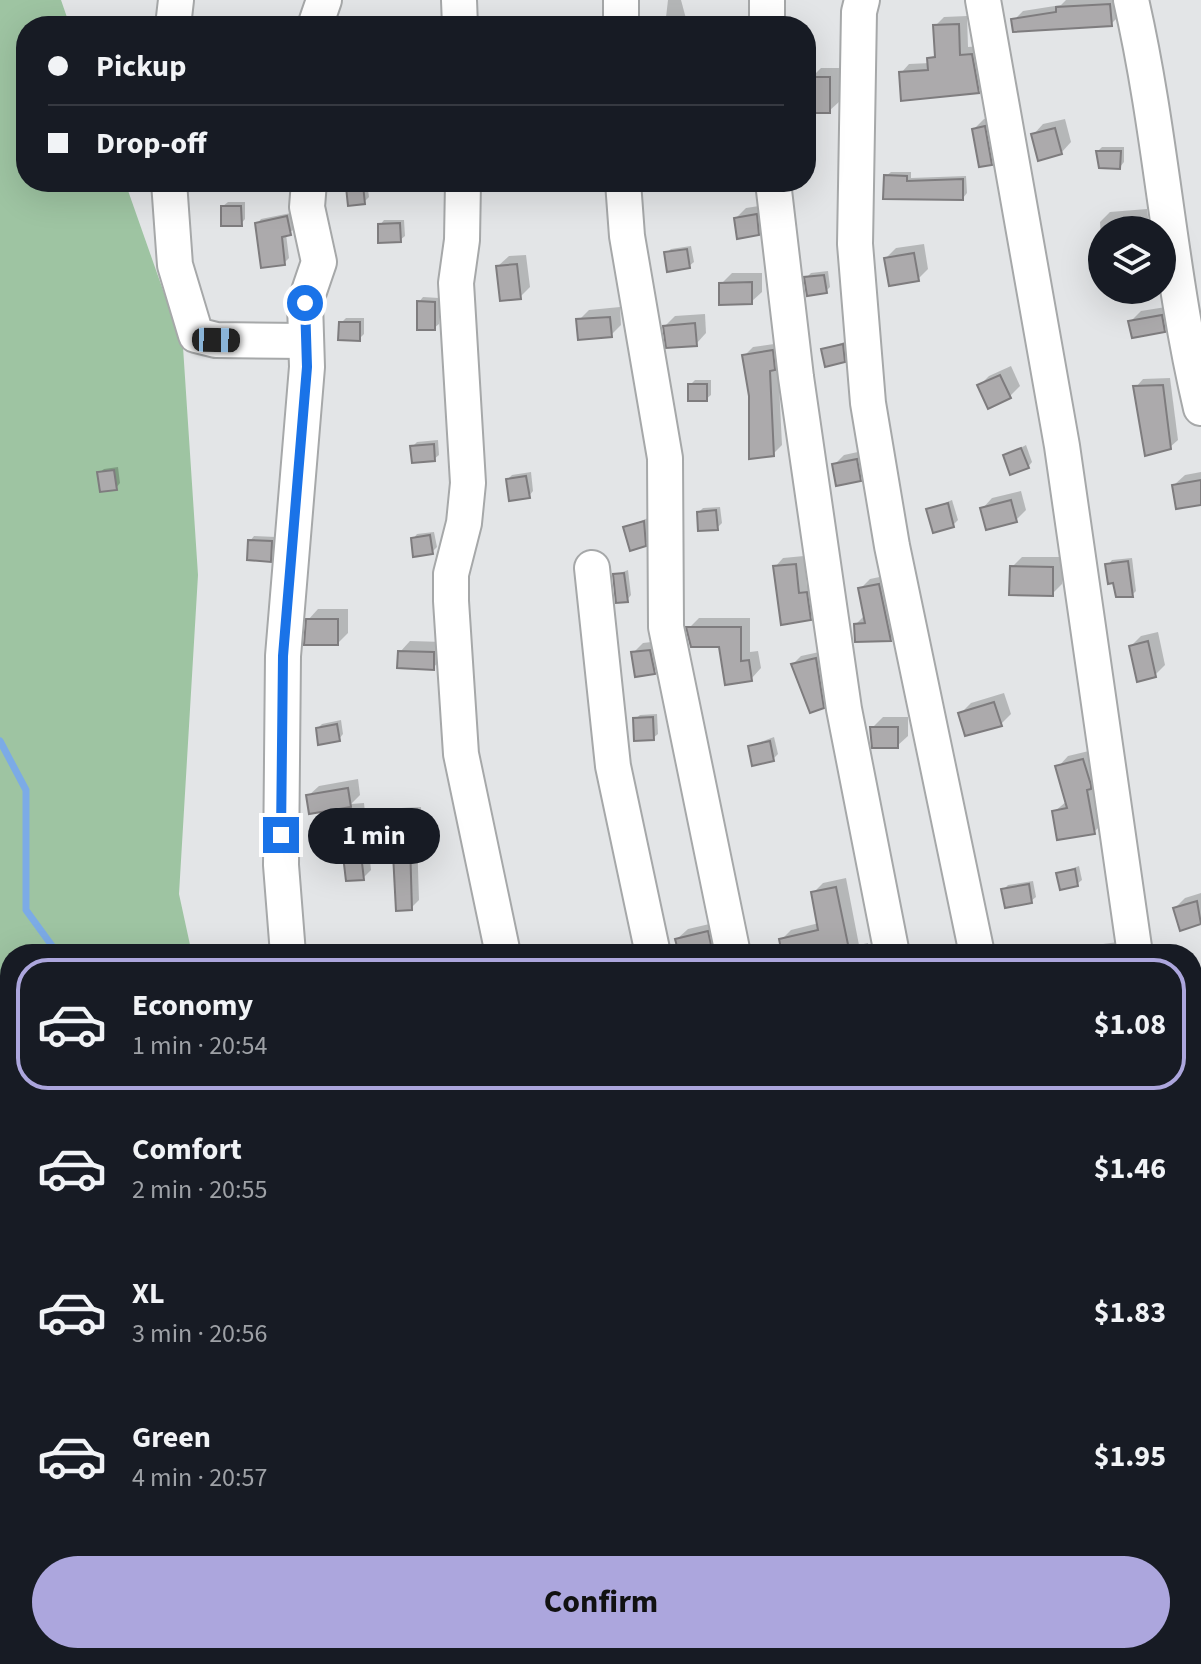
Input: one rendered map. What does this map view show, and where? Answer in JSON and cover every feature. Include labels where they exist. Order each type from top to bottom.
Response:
[{"type":"street","points":[[862,0],[859,12],[855,244],[868,403],[892,546],[975,944]]},
{"type":"street","points":[[983,0],[1062,446],[1134,944]]},
{"type":"street","points":[[1131,0],[1142,46],[1182,322],[1201,408]]},
{"type":"street","points":[[170,192],[175,265],[196,335],[216,340],[306,341]]},
{"type":"street","points":[[287,944],[281,865],[283,656],[308,288],[319,262],[307,207],[308,192]]},
{"type":"street","points":[[463,192],[462,240],[456,283],[468,483],[464,523],[451,574],[451,601],[461,754],[501,944]]},
{"type":"street","points":[[624,192],[627,236],[665,458],[666,627],[731,944]]},
{"type":"street","points":[[774,192],[796,377],[844,709],[890,944]]},
{"type":"street","points":[[592,568],[613,766],[651,944]]},
{"type":"green space","points":[[0,0],[61,0],[67,16],[16,16],[16,192],[129,192],[183,347],[198,575],[179,894],[190,944],[0,944]]},
{"type":"building","points":[[1110,4],[1112,26],[1013,32],[1011,19],[1056,12],[1056,7]]},
{"type":"building","points":[[959,24],[960,55],[972,54],[979,93],[901,101],[899,72],[928,70],[927,58],[935,57],[933,25]]},
{"type":"building","points":[[816,77],[830,77],[830,113],[816,113]]},
{"type":"building","points":[[985,126],[992,165],[979,167],[972,129]]},
{"type":"building","points":[[1055,128],[1062,154],[1038,161],[1031,134]]},
{"type":"building","points":[[1096,151],[1121,151],[1120,169],[1099,168]]},
{"type":"building","points":[[884,175],[907,176],[907,181],[963,179],[963,200],[883,199]]},
{"type":"building","points":[[347,192],[364,192],[365,204],[348,206]]},
{"type":"building","points":[[221,206],[241,206],[242,226],[221,226]]},
{"type":"building","points":[[757,214],[759,235],[737,239],[734,218]]},
{"type":"building","points":[[287,216],[291,235],[282,237],[285,265],[261,268],[255,223]]},
{"type":"building","points":[[400,223],[401,242],[378,243],[378,224]]},
{"type":"building","points":[[687,249],[690,268],[667,272],[664,252]]},
{"type":"building","points":[[914,253],[919,281],[889,286],[884,258]]},
{"type":"building","points":[[517,264],[521,299],[500,301],[496,266]]},
{"type":"building","points":[[824,275],[827,293],[807,296],[804,277]]},
{"type":"building","points":[[752,282],[752,304],[719,305],[719,283]]},
{"type":"building","points":[[417,301],[435,302],[435,330],[417,330]]},
{"type":"building","points":[[1162,315],[1165,332],[1132,338],[1128,321]]},
{"type":"building","points":[[610,317],[612,337],[578,340],[576,319]]},
{"type":"building","points":[[339,322],[360,322],[360,341],[338,340]]},
{"type":"building","points":[[695,323],[697,346],[666,348],[663,326]]},
{"type":"building","points":[[843,344],[845,362],[825,367],[821,349]]},
{"type":"building","points":[[773,350],[775,370],[770,371],[774,456],[749,459],[749,396],[742,355]]},
{"type":"building","points":[[1000,375],[1011,398],[988,409],[977,385]]},
{"type":"building","points":[[688,384],[707,384],[707,401],[688,401]]},
{"type":"building","points":[[1163,385],[1171,449],[1145,456],[1133,386]]},
{"type":"building","points":[[434,444],[435,461],[412,463],[410,446]]},
{"type":"building","points":[[1021,448],[1029,468],[1010,475],[1003,455]]},
{"type":"building","points":[[857,459],[861,481],[836,486],[832,464]]},
{"type":"building","points":[[114,470],[117,490],[100,492],[97,472]]},
{"type":"building","points":[[526,476],[530,498],[509,501],[506,479]]},
{"type":"building","points":[[1201,480],[1201,505],[1176,509],[1172,485]]},
{"type":"building","points":[[1011,500],[1017,522],[986,530],[980,508]]},
{"type":"building","points":[[948,503],[954,527],[933,533],[926,509]]},
{"type":"building","points":[[716,510],[718,530],[698,531],[697,512]]},
{"type":"building","points":[[644,521],[646,546],[630,551],[623,527]]},
{"type":"building","points":[[430,535],[433,554],[413,557],[411,538]]},
{"type":"building","points":[[248,540],[272,541],[271,562],[247,560]]},
{"type":"building","points":[[1128,561],[1133,597],[1116,597],[1113,583],[1108,584],[1105,564]]},
{"type":"building","points":[[796,564],[799,593],[807,592],[811,620],[781,625],[773,566]]},
{"type":"building","points":[[1010,566],[1053,567],[1053,596],[1009,595]]},
{"type":"building","points":[[624,573],[628,602],[616,603],[613,574]]},
{"type":"building","points":[[879,584],[891,641],[855,642],[854,624],[865,623],[858,588]]},
{"type":"building","points":[[306,619],[338,619],[338,645],[304,645]]},
{"type":"building","points":[[686,627],[741,627],[741,661],[749,660],[752,681],[725,685],[719,647],[691,647]]},
{"type":"building","points":[[1148,641],[1156,677],[1137,682],[1129,646]]},
{"type":"building","points":[[650,650],[655,674],[635,677],[631,652]]},
{"type":"building","points":[[398,651],[434,652],[434,670],[397,668]]},
{"type":"building","points":[[816,658],[824,708],[810,713],[791,664]]},
{"type":"building","points":[[994,702],[1002,726],[965,736],[958,713]]},
{"type":"building","points":[[653,717],[654,740],[634,741],[633,718]]},
{"type":"building","points":[[337,724],[340,741],[318,745],[316,728]]},
{"type":"building","points":[[870,727],[898,727],[898,748],[872,748]]},
{"type":"building","points":[[770,741],[774,761],[752,766],[748,746]]},
{"type":"building","points":[[1083,759],[1091,785],[1091,789],[1087,790],[1095,834],[1057,840],[1052,811],[1067,808],[1055,766]]},
{"type":"building","points":[[348,788],[351,807],[309,814],[306,795]]},
{"type":"building","points":[[356,811],[364,880],[346,881],[338,813]]},
{"type":"building","points":[[413,814],[415,843],[410,843],[412,910],[396,911],[391,815]]},
{"type":"building","points":[[1075,869],[1078,886],[1060,890],[1056,873]]},
{"type":"building","points":[[1029,884],[1032,903],[1005,908],[1001,889]]},
{"type":"building","points":[[836,887],[848,944],[780,944],[779,939],[818,930],[811,892]]},
{"type":"building","points":[[1197,901],[1201,924],[1180,931],[1173,908]]},
{"type":"building","points":[[708,931],[711,944],[676,944],[675,939]]},
{"type":"waterway","points":[[0,741],[26,790],[26,910],[51,944]]},
{"type":"route","points":[[281,835],[283,656],[307,367],[305,303]]}]
